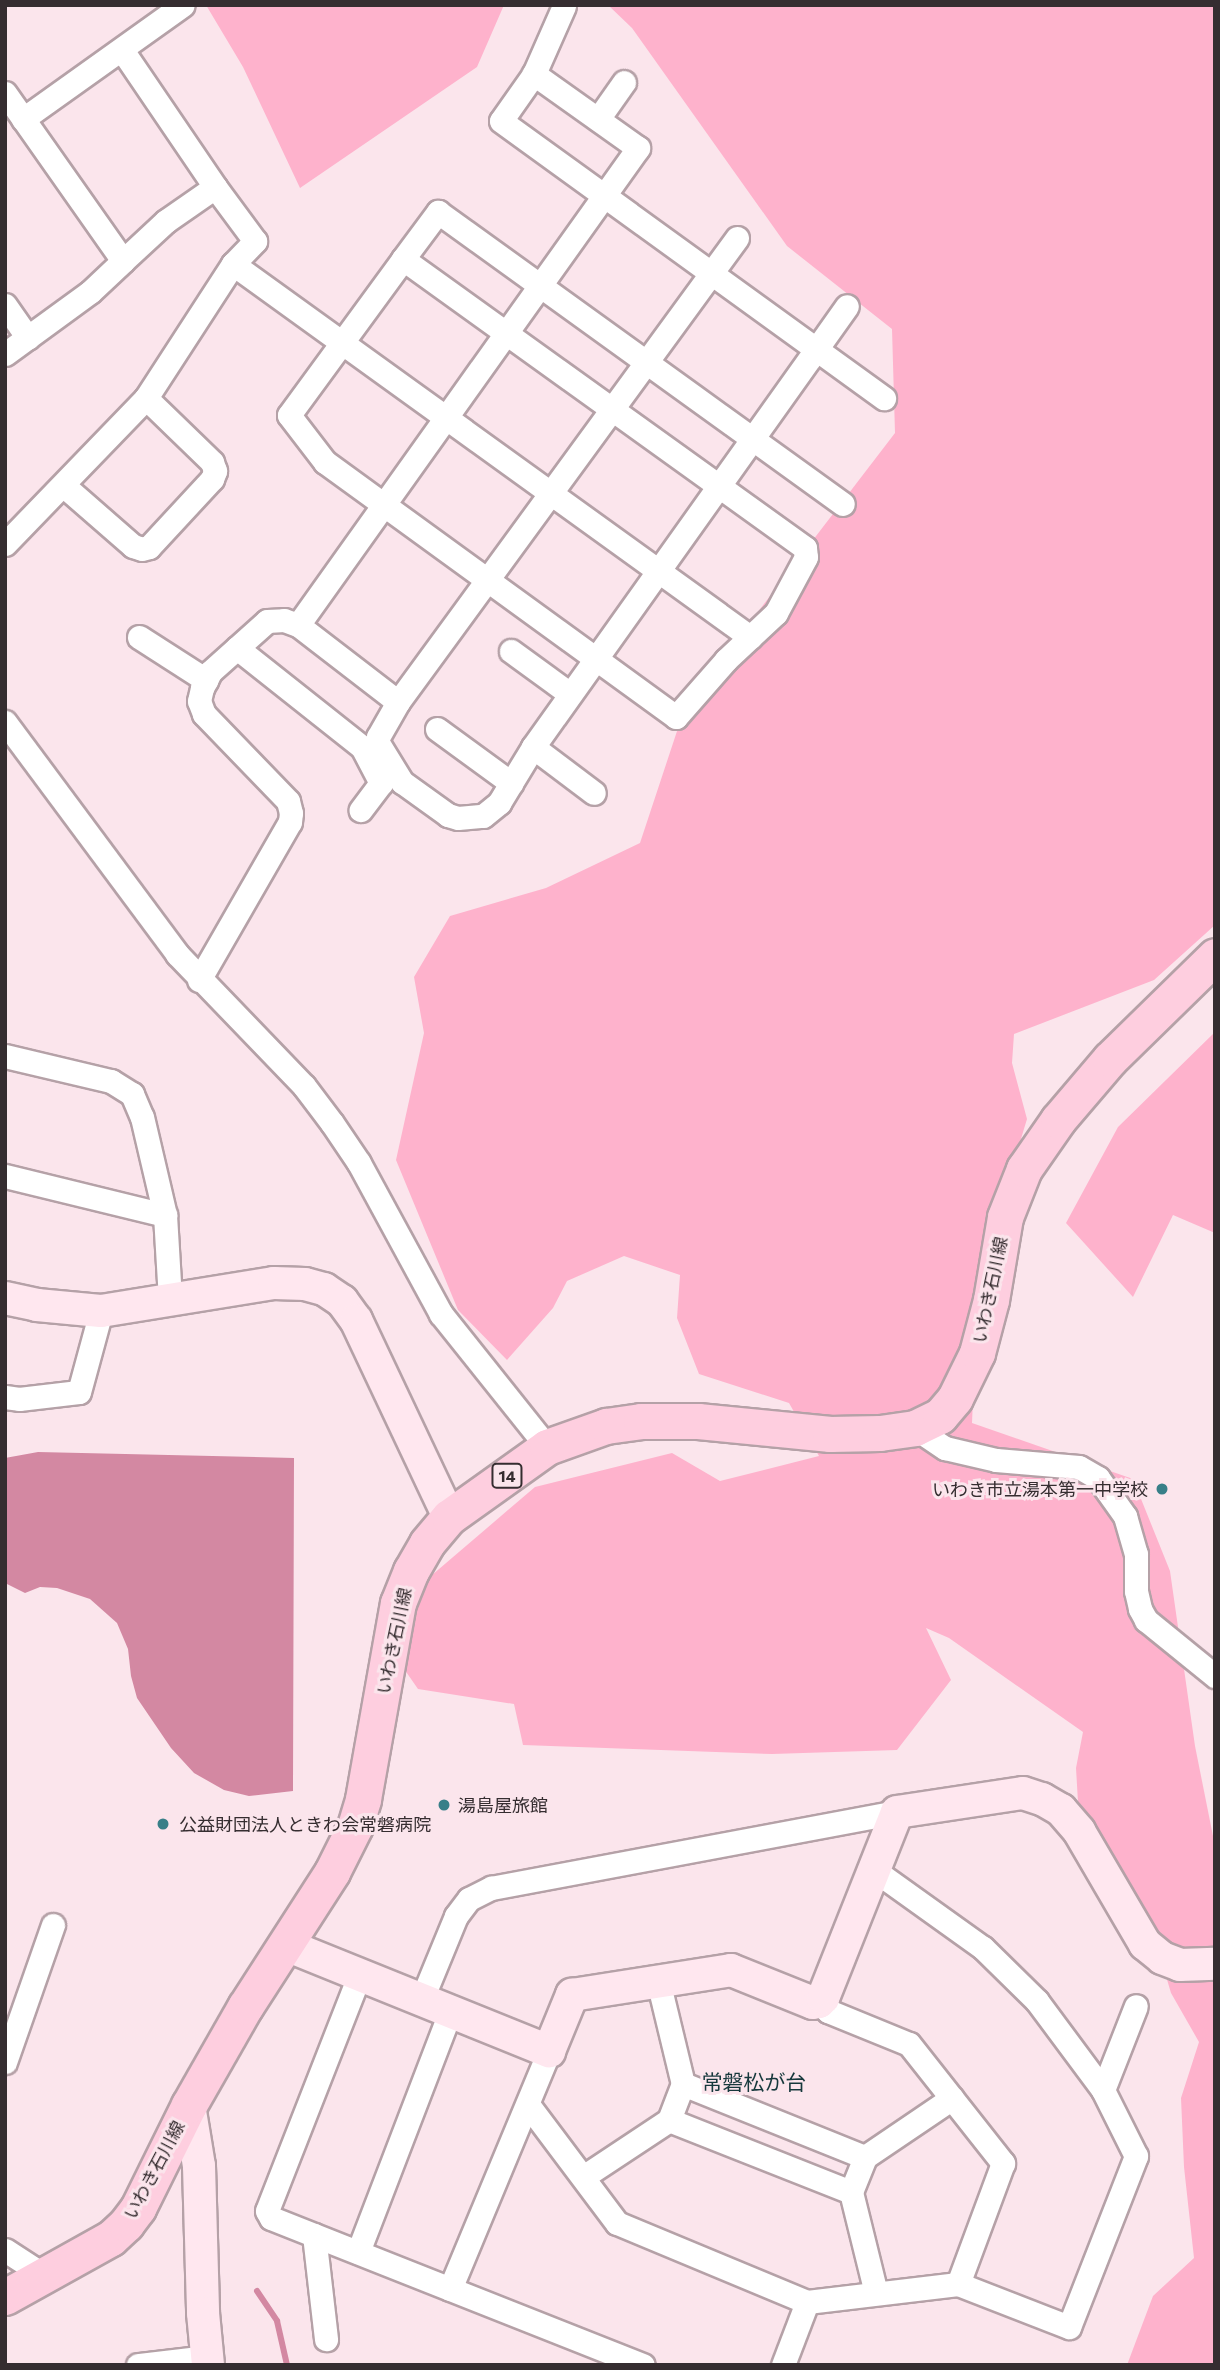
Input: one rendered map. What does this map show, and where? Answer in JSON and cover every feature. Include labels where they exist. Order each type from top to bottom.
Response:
[{"type":"main road","name":"いわき石川線","points":[[5,2297],[42,2274],[111,2238],[126,2224],[138,2208],[189,2105],[332,1872],[355,1826],[369,1774],[398,1603],[411,1571],[427,1543],[449,1517],[547,1447],[606,1426],[641,1421],[698,1421],[830,1434],[880,1433],[915,1428],[940,1416],[956,1398],[977,1353],[991,1300],[1005,1217],[1024,1169],[1058,1120],[1110,1059],[1215,956]]},
{"type":"street","points":[[23,119],[183,5]]},
{"type":"street","points":[[564,6],[534,74],[501,121],[884,398]]},
{"type":"street","points":[[5,544],[146,398],[233,264],[255,241],[122,50]]},
{"type":"street","points":[[298,625],[638,148],[534,74]]},
{"type":"street","points":[[598,119],[624,82]]},
{"type":"street","points":[[5,93],[123,261]]},
{"type":"street","points":[[5,354],[90,292],[166,221],[215,187]]},
{"type":"street","points":[[403,259],[805,548],[806,557],[776,612],[726,660],[676,718],[325,462],[289,415],[342,342],[403,259],[438,212],[843,504]]},
{"type":"street","points":[[737,238],[398,702],[378,737],[378,743],[402,782],[439,809],[458,818],[483,816],[499,803],[570,694],[847,306]]},
{"type":"street","points":[[233,264],[750,637]]},
{"type":"street","points":[[5,305],[28,338]]},
{"type":"street","points":[[63,485],[133,546],[142,549],[149,547],[212,479],[215,471],[212,462],[146,398]]},
{"type":"street","points":[[199,979],[290,822],[291,813],[288,801],[204,714],[199,701],[206,680],[267,621],[284,620],[298,625],[398,702]]},
{"type":"street","points":[[139,637],[206,680]]},
{"type":"street","points":[[237,648],[362,747],[381,783],[362,810]]},
{"type":"street","points":[[511,651],[570,694]]},
{"type":"street","points":[[5,722],[199,979],[304,1086],[332,1123],[359,1163],[441,1314],[547,1447]]},
{"type":"street","points":[[437,729],[511,783]]},
{"type":"street","points":[[533,747],[594,793]]},
{"type":"street","points":[[5,1056],[111,1081],[132,1094],[142,1117],[165,1215],[170,1300]]},
{"type":"street","points":[[5,1176],[165,1215]]},
{"type":"street","points":[[5,1298],[47,1307],[101,1311],[274,1283],[305,1284],[324,1289],[342,1301],[356,1320],[449,1517]]},
{"type":"street","points":[[5,1397],[19,1399],[79,1392],[101,1311]]},
{"type":"street","points":[[915,1428],[945,1448],[996,1460],[1079,1467],[1098,1478],[1125,1516],[1136,1553],[1140,1609],[1146,1620],[1215,1675]]},
{"type":"street","points":[[421,2001],[456,1916],[469,1899],[491,1888],[897,1812],[1023,1793],[1042,1799],[1061,1810],[1079,1831],[1145,1944],[1162,1958],[1180,1965],[1215,1964]]},
{"type":"street","points":[[450,2289],[520,2114],[529,2106],[572,1995],[731,1969],[813,2003],[819,2002],[823,1998],[897,1812]]},
{"type":"street","points":[[529,2106],[617,2222],[807,2302],[958,2284],[1069,2327],[1136,2155],[1103,2090],[1037,2001],[983,1948],[874,1870]]},
{"type":"street","points":[[5,2062],[53,1925]]},
{"type":"street","points":[[286,1945],[549,2050]]},
{"type":"street","points":[[359,1976],[267,2211],[271,2218],[643,2365]]},
{"type":"street","points":[[583,2177],[669,2120],[684,2084],[658,1981]]},
{"type":"street","points":[[819,2002],[828,2011],[909,2044],[1003,2163],[958,2284]]},
{"type":"street","points":[[1103,2090],[1136,2006]]},
{"type":"street","points":[[358,2252],[450,2012]]},
{"type":"street","points":[[684,2084],[865,2157]]},
{"type":"street","points":[[876,2293],[851,2192],[865,2157],[952,2098]]},
{"type":"street","points":[[138,2365],[208,2361],[199,2166],[189,2105]]},
{"type":"street","points":[[669,2120],[851,2192]]},
{"type":"street","points":[[314,2235],[326,2339]]},
{"type":"street","points":[[5,2249],[42,2274]]},
{"type":"street","points":[[783,2365],[807,2302]]},
{"type":"shaded area","points":[[206,5],[504,5],[477,67],[300,188],[243,67]]},
{"type":"shaded area","points":[[608,5],[1215,5],[1215,925],[1154,980],[1014,1034],[1012,1063],[1027,1119],[978,1280],[972,1423],[1133,1479],[1170,1571],[1195,1746],[1215,1846],[1215,2365],[1127,2365],[1153,2296],[1194,2258],[1184,2167],[1181,2098],[1199,2042],[1171,1993],[1152,1929],[1078,1802],[1076,1768],[1083,1732],[949,1638],[926,1628],[951,1680],[897,1750],[772,1754],[523,1745],[514,1704],[418,1689],[402,1666],[425,1581],[535,1487],[672,1453],[720,1481],[819,1456],[789,1403],[699,1374],[677,1318],[680,1275],[624,1256],[567,1281],[553,1308],[507,1360],[458,1310],[396,1160],[424,1033],[414,977],[450,916],[546,888],[640,843],[685,707],[895,433],[892,329],[787,246],[632,28]]},
{"type":"shaded area","points":[[1215,1032],[1215,1233],[1173,1215],[1133,1297],[1066,1223],[1118,1127]]},
{"type":"shaded area","points":[[38,1452],[294,1458],[293,1791],[249,1796],[224,1790],[194,1773],[171,1748],[137,1698],[128,1649],[117,1623],[90,1599],[57,1588],[40,1587],[25,1593],[5,1583],[5,1458]]},
{"type":"waterway","points":[[257,2291],[277,2321],[287,2365]]},
{"type":"place","name":"いわき市立湯本第一中学校","points":[[1162,1489]]},
{"type":"place","name":"湯島屋旅館","points":[[444,1805]]},
{"type":"place","name":"公益財団法人ときわ会常磐病院","points":[[163,1824]]},
{"type":"district","name":"常磐松が台","points":[[754,2082]]}]
